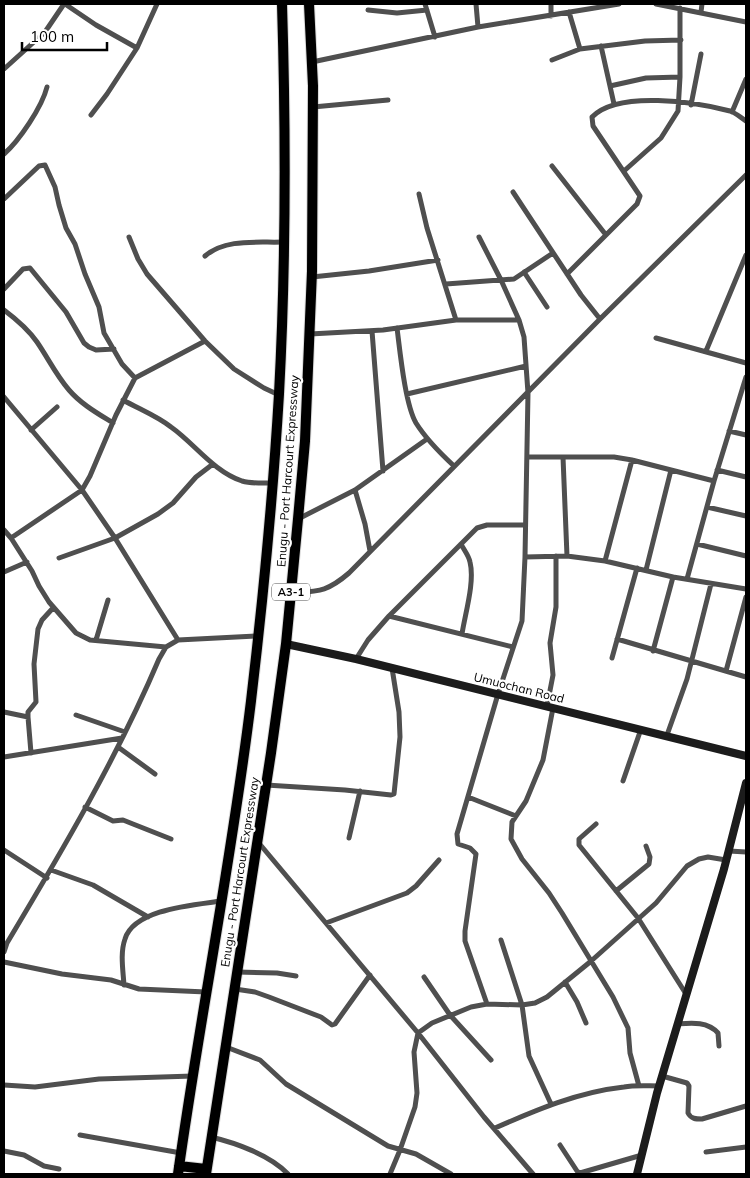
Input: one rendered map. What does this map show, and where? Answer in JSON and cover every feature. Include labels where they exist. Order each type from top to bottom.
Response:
[{"type":"highway","name":"Enugu - Port Harcourt Expressway","points":[[178,1170],[251,702],[273,483],[279,395],[284,242],[285,98],[282,4]]},
{"type":"highway","name":"Enugu - Port Harcourt Expressway","points":[[206,1172],[286,644],[305,441],[312,277],[313,107],[309,4]]},
{"type":"highway","points":[[178,1170],[206,1172]]},
{"type":"street","points":[[4,69],[45,32],[64,4],[137,48]]},
{"type":"street","points":[[425,4],[434,37]]},
{"type":"street","points":[[476,4],[478,27]]},
{"type":"street","points":[[551,4],[552,16]]},
{"type":"street","points":[[311,62],[478,27],[619,4]]},
{"type":"street","points":[[656,4],[746,22]]},
{"type":"street","points":[[701,12],[702,4]]},
{"type":"street","points":[[91,115],[108,94],[137,48],[154,5]]},
{"type":"street","points":[[624,171],[662,138],[676,118],[680,77],[680,8]]},
{"type":"street","points":[[368,10],[397,14],[427,10]]},
{"type":"street","points":[[569,12],[580,48]]},
{"type":"street","points":[[552,60],[580,48],[681,40]]},
{"type":"street","points":[[602,46],[614,104]]},
{"type":"street","points":[[691,105],[701,54]]},
{"type":"street","points":[[610,86],[646,78],[680,77]]},
{"type":"street","points":[[732,112],[746,79]]},
{"type":"street","points":[[4,154],[18,138],[45,96],[47,88]]},
{"type":"street","points":[[313,107],[388,100]]},
{"type":"street","points":[[567,274],[640,199],[624,171],[593,126],[592,117],[614,104],[645,100],[679,102],[732,112],[746,121]]},
{"type":"street","points":[[4,199],[39,166],[45,165],[55,187],[66,228],[75,244],[85,274],[100,307],[104,333],[122,364],[135,378]]},
{"type":"street","points":[[552,166],[606,235]]},
{"type":"street","points":[[290,593],[319,591],[328,588],[337,584],[349,573],[600,319],[746,175]]},
{"type":"street","points":[[513,192],[567,274],[600,319]]},
{"type":"street","points":[[419,194],[427,228],[456,320]]},
{"type":"street","points":[[129,237],[147,274],[205,341],[234,369],[279,395]]},
{"type":"street","points":[[479,237],[519,320],[524,337],[528,393],[522,621],[498,694],[457,834],[458,844],[474,851],[476,858],[465,941],[486,1004]]},
{"type":"street","points":[[205,256],[213,249],[231,244],[284,242]]},
{"type":"street","points":[[446,284],[514,279],[553,253]]},
{"type":"street","points":[[706,352],[746,255]]},
{"type":"street","points":[[312,277],[369,272],[438,260]]},
{"type":"street","points":[[4,289],[23,269],[30,268],[66,312],[84,343],[96,350],[114,349]]},
{"type":"street","points":[[524,272],[547,307]]},
{"type":"street","points":[[4,310],[22,324],[37,342],[53,369],[70,391],[83,404],[112,423]]},
{"type":"street","points":[[310,334],[372,331],[456,320],[519,320]]},
{"type":"street","points":[[397,328],[407,394],[414,421],[428,440],[454,466]]},
{"type":"street","points":[[372,331],[383,471]]},
{"type":"street","points":[[656,338],[746,363]]},
{"type":"street","points":[[11,538],[82,490],[90,476],[112,423],[135,378],[205,341]]},
{"type":"street","points":[[407,394],[526,366]]},
{"type":"street","points":[[687,580],[717,470],[743,393],[746,377]]},
{"type":"street","points":[[4,397],[82,490],[115,538],[178,640]]},
{"type":"street","points":[[123,400],[169,425],[213,464],[242,481],[273,483]]},
{"type":"street","points":[[4,406],[10,405]]},
{"type":"street","points":[[31,430],[57,407]]},
{"type":"street","points":[[729,431],[746,436]]},
{"type":"street","points":[[298,519],[355,490],[428,440]]},
{"type":"street","points":[[527,457],[600,456],[632,460],[714,481]]},
{"type":"street","points":[[563,457],[566,556]]},
{"type":"street","points":[[605,561],[632,460]]},
{"type":"street","points":[[59,558],[115,538],[158,514],[173,503],[196,477],[213,464]]},
{"type":"street","points":[[646,570],[671,470]]},
{"type":"street","points":[[717,470],[746,477]]},
{"type":"street","points":[[355,490],[365,524],[370,551]]},
{"type":"street","points":[[707,507],[746,516]]},
{"type":"street","points":[[356,659],[368,640],[389,616],[477,528],[482,526],[525,525]]},
{"type":"street","points":[[4,530],[27,562],[39,586],[54,608],[76,633],[82,637],[96,640],[166,647]]},
{"type":"street","points":[[461,544],[470,560],[471,569],[471,580],[462,634]]},
{"type":"street","points":[[697,544],[746,556]]},
{"type":"street","points":[[556,556],[556,607],[550,642],[553,675],[543,760],[526,802],[512,822],[510,839],[522,859],[558,907],[613,997],[627,1025],[630,1053],[639,1086]]},
{"type":"street","points":[[525,557],[566,556],[605,561],[687,580],[746,589]]},
{"type":"street","points":[[4,572],[27,562]]},
{"type":"street","points":[[612,658],[637,568]]},
{"type":"street","points":[[654,651],[673,577]]},
{"type":"street","points":[[667,735],[692,662],[711,584]]},
{"type":"street","points":[[726,671],[746,597]]},
{"type":"street","points":[[96,640],[108,600]]},
{"type":"street","points":[[31,752],[28,712],[36,702],[34,664],[38,629],[42,620],[54,608]]},
{"type":"street","points":[[389,616],[513,647]]},
{"type":"street","points":[[4,952],[6,944],[51,870],[118,747],[166,647],[178,640],[258,636]]},
{"type":"street","points":[[617,639],[746,677]]},
{"type":"street","name":"Umuochan Road","points":[[286,644],[356,659],[746,756]]},
{"type":"street","points":[[266,785],[394,794],[400,738],[392,668]]},
{"type":"street","points":[[4,712],[28,717]]},
{"type":"street","points":[[76,714],[123,735]]},
{"type":"street","points":[[623,781],[641,729]]},
{"type":"street","points":[[4,757],[123,735]]},
{"type":"street","points":[[118,747],[155,774]]},
{"type":"street","points":[[637,1174],[659,1086],[729,851],[746,783]]},
{"type":"street","points":[[348,838],[360,791]]},
{"type":"street","points":[[468,797],[516,816]]},
{"type":"street","points":[[85,807],[113,821],[128,821],[171,840]]},
{"type":"street","points":[[596,824],[579,839],[579,845],[638,918],[686,994]]},
{"type":"street","points":[[257,841],[533,1174]]},
{"type":"street","points":[[616,891],[649,864],[650,857],[646,846]]},
{"type":"street","points":[[4,850],[46,878]]},
{"type":"street","points":[[729,851],[746,852]]},
{"type":"street","points":[[390,1174],[416,1100],[414,1052],[418,1033],[432,1023],[450,1015],[486,1004],[522,1005],[535,1003],[547,997],[590,962],[656,903],[687,866],[708,857],[726,860]]},
{"type":"street","points":[[326,923],[407,893],[416,886],[439,860]]},
{"type":"street","points":[[51,870],[93,885],[148,917]]},
{"type":"street","points":[[124,985],[122,957],[124,941],[131,927],[148,917],[180,907],[221,901]]},
{"type":"street","points":[[501,940],[522,1005],[529,1056],[551,1104]]},
{"type":"street","points":[[4,962],[62,974],[110,980],[139,989],[206,992]]},
{"type":"street","points":[[237,972],[277,972],[296,976]]},
{"type":"street","points":[[234,989],[269,996],[321,1017],[332,1025],[335,1024],[348,1007],[370,975]]},
{"type":"street","points":[[424,977],[450,1015],[491,1060]]},
{"type":"street","points":[[565,982],[577,1002],[586,1023]]},
{"type":"street","points":[[677,1024],[700,1023],[710,1027],[718,1033],[720,1046]]},
{"type":"street","points":[[225,1046],[260,1060],[286,1084],[388,1146],[416,1154],[451,1174]]},
{"type":"street","points":[[4,1085],[35,1087],[99,1079],[193,1076]]},
{"type":"street","points":[[662,1076],[690,1086],[688,1113],[695,1119],[702,1119],[746,1106]]},
{"type":"street","points":[[495,1128],[551,1104],[597,1091],[626,1086],[659,1086]]},
{"type":"street","points":[[80,1135],[181,1153]]},
{"type":"street","points":[[211,1137],[230,1142],[254,1152],[282,1168],[288,1174]]},
{"type":"street","points":[[560,1144],[580,1173],[642,1155]]},
{"type":"street","points":[[706,1152],[746,1147]]},
{"type":"street","points":[[4,1151],[24,1155],[44,1166],[59,1169]]}]
